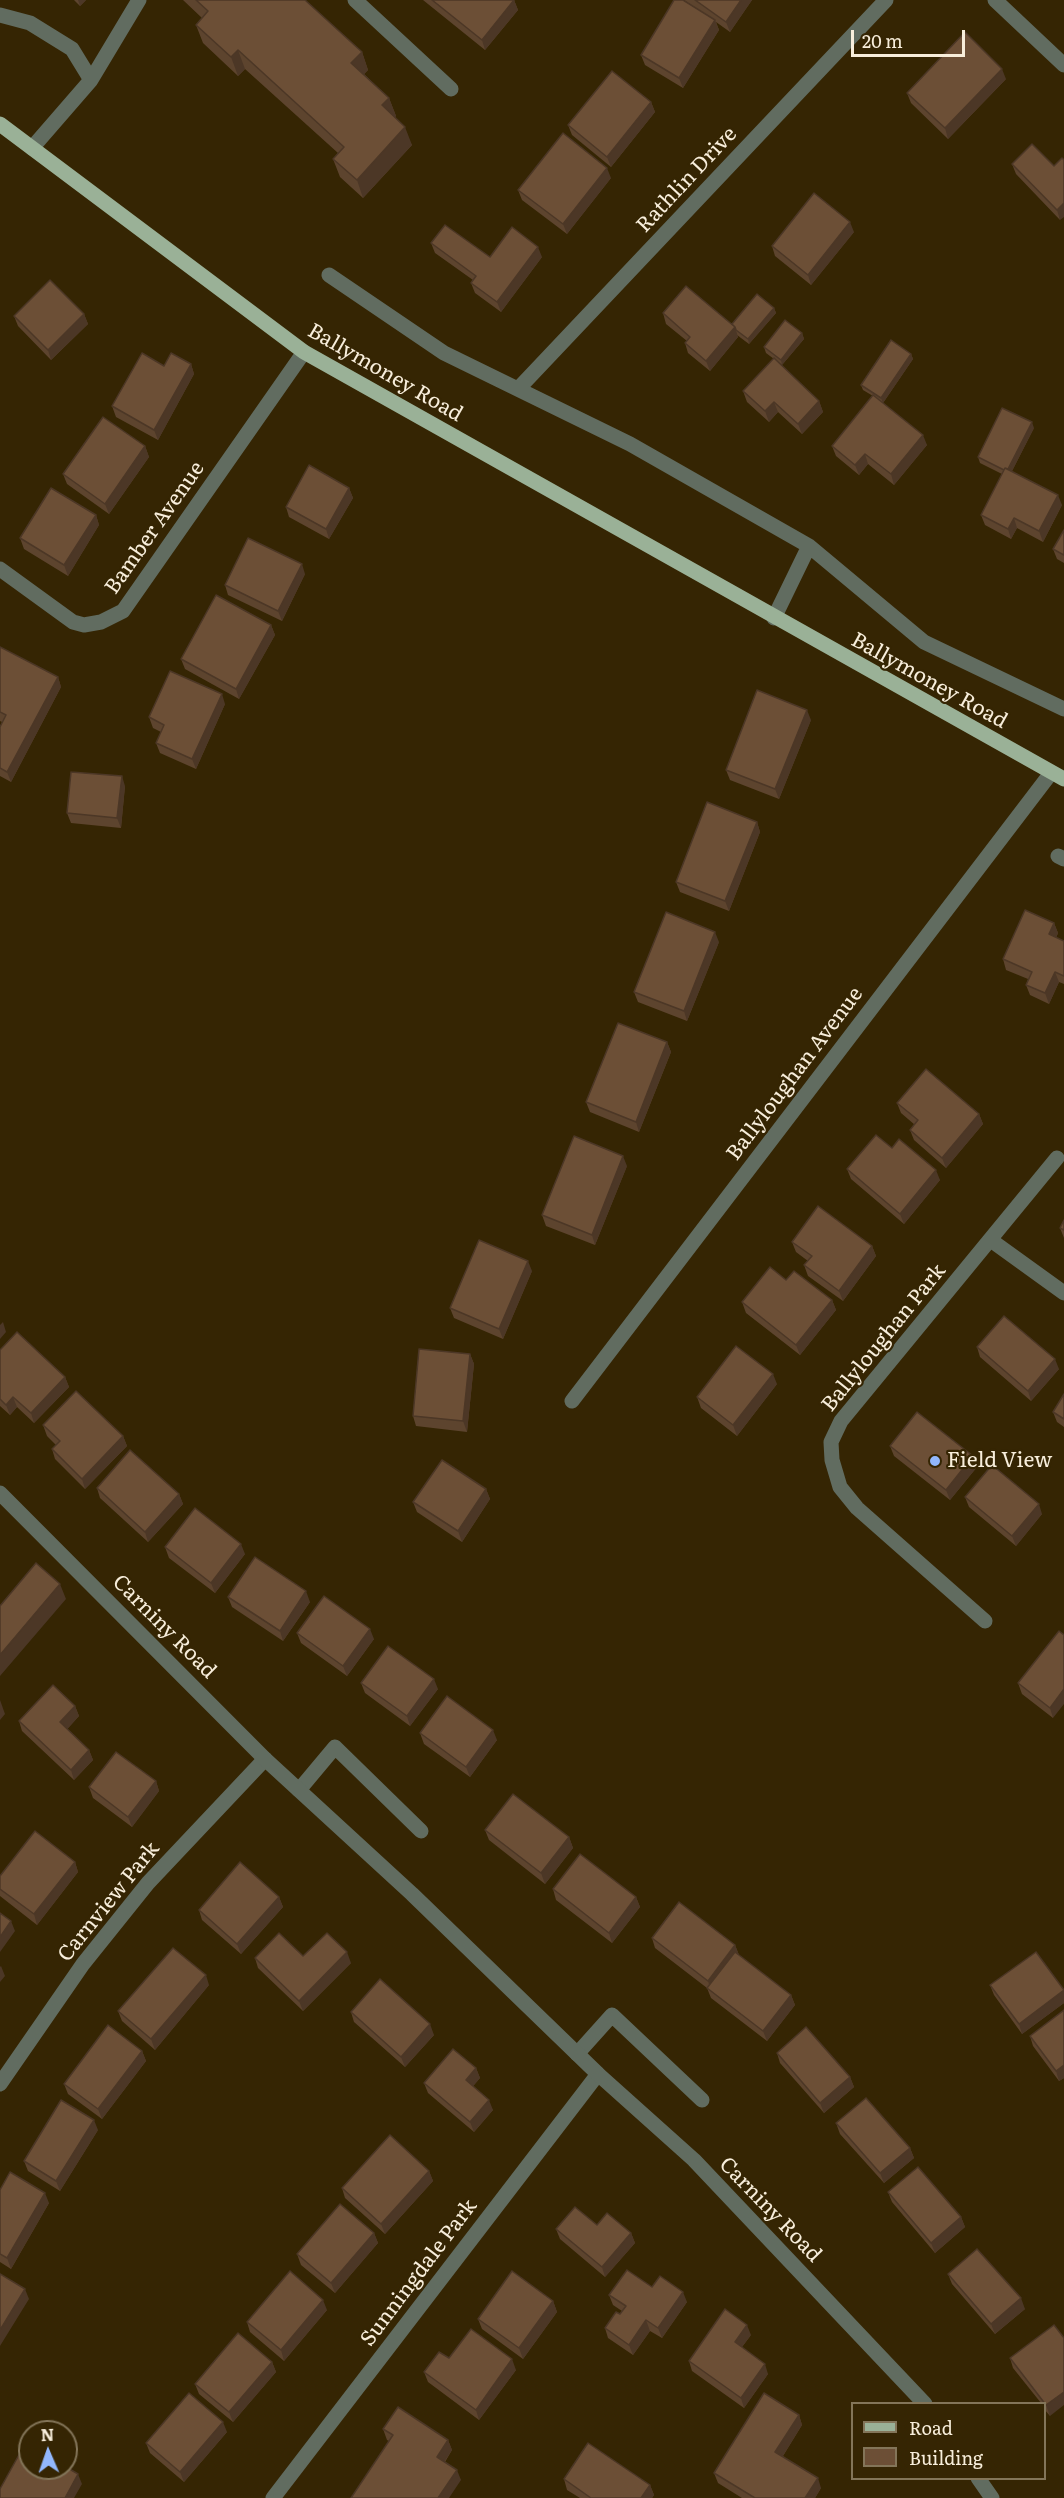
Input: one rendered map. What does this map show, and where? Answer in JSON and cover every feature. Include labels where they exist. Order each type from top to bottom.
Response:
[{"type":"main road","name":"Ballymoney Road","points":[[0,124],[304,352],[1058,776]]},
{"type":"street","points":[[32,148],[91,80],[139,0]]},
{"type":"street","points":[[356,0],[451,89]]},
{"type":"street","name":"Rathlin Drive","points":[[518,388],[886,0]]},
{"type":"street","points":[[995,0],[1064,65]]},
{"type":"street","points":[[0,15],[30,23],[72,49],[91,80]]},
{"type":"street","name":"Ballymoney Road","points":[[329,274],[444,353],[630,444],[809,546],[924,642],[1064,709]]},
{"type":"street","name":"Bamber Avenue","points":[[0,569],[73,622],[84,625],[100,622],[123,611],[304,352]]},
{"type":"street","points":[[774,618],[809,546]]},
{"type":"street","name":"Ballyloughan Avenue","points":[[572,1401],[1058,776]]},
{"type":"street","name":"Ballyloughan Park","points":[[985,1621],[852,1503],[840,1486],[831,1448],[832,1437],[841,1421],[992,1241],[1057,1158]]},
{"type":"street","points":[[992,1241],[1064,1293]]},
{"type":"street","name":"Carniny Road","points":[[0,1493],[265,1759],[412,1894],[598,2074],[694,2160],[924,2402]]},
{"type":"street","points":[[300,1791],[335,1747],[421,1831]]},
{"type":"street","name":"Carnview Park","points":[[0,2084],[83,1964],[148,1883],[265,1759]]},
{"type":"street","points":[[578,2054],[612,2015],[702,2100]]},
{"type":"street","name":"Sunningdale Park","points":[[273,2498],[598,2074]]},
{"type":"street","points":[[979,2480],[992,2498]]},
{"type":"building","points":[[196,0],[305,0],[362,52],[351,63],[389,98],[382,105],[405,127],[357,180],[333,159],[344,147],[238,50],[231,57],[196,25],[208,11]]},
{"type":"building","points":[[432,0],[514,0],[482,40]]},
{"type":"building","points":[[674,0],[683,0],[715,20],[679,78],[641,55]]},
{"type":"building","points":[[695,0],[741,0],[726,22]]},
{"type":"building","points":[[965,32],[1002,69],[945,128],[907,93]]},
{"type":"building","points":[[612,71],[651,102],[607,157],[568,125]]},
{"type":"building","points":[[563,133],[607,168],[563,224],[518,190]]},
{"type":"building","points":[[1032,144],[1054,166],[1062,158],[1064,160],[1064,203],[1057,210],[1012,164]]},
{"type":"building","points":[[814,193],[850,222],[808,275],[772,246]]},
{"type":"building","points":[[445,225],[490,257],[512,227],[538,247],[497,302],[471,283],[476,276],[431,243]]},
{"type":"building","points":[[50,280],[84,314],[48,350],[14,316]]},
{"type":"building","points":[[686,286],[735,327],[706,361],[685,343],[690,337],[663,313]]},
{"type":"building","points":[[757,294],[774,308],[748,339],[732,324]]},
{"type":"building","points":[[785,320],[802,333],[781,360],[764,347]]},
{"type":"building","points":[[891,340],[911,354],[881,398],[861,385]]},
{"type":"building","points":[[142,353],[164,366],[171,353],[191,364],[154,430],[112,406]]},
{"type":"building","points":[[774,358],[819,401],[798,424],[774,402],[765,411],[743,391]]},
{"type":"building","points":[[873,395],[923,435],[891,474],[865,454],[855,465],[832,446]]},
{"type":"building","points":[[1002,408],[1032,422],[1008,469],[1004,470],[978,457]]},
{"type":"building","points":[[103,417],[145,446],[105,504],[63,474]]},
{"type":"building","points":[[309,465],[349,488],[326,529],[286,507]]},
{"type":"building","points":[[1005,468],[1058,495],[1039,531],[1014,518],[1008,529],[981,515]]},
{"type":"building","points":[[51,488],[96,515],[64,565],[20,538]]},
{"type":"building","points":[[1064,530],[1064,555],[1053,549]]},
{"type":"building","points":[[248,538],[302,564],[278,611],[225,585]]},
{"type":"building","points":[[216,595],[271,625],[236,689],[181,659]]},
{"type":"building","points":[[0,647],[58,677],[7,772],[0,768],[0,727],[6,715],[0,712]]},
{"type":"building","points":[[170,671],[222,694],[192,759],[156,743],[164,725],[149,717]]},
{"type":"building","points":[[757,690],[807,710],[775,789],[726,770]]},
{"type":"building","points":[[71,772],[122,776],[117,818],[67,813]]},
{"type":"building","points":[[707,802],[757,822],[725,901],[676,882]]},
{"type":"building","points":[[1025,910],[1054,923],[1049,934],[1064,941],[1064,976],[1055,972],[1045,993],[1026,985],[1032,972],[1003,959]]},
{"type":"building","points":[[666,912],[715,932],[684,1011],[634,992]]},
{"type":"building","points":[[618,1023],[667,1042],[636,1122],[586,1102]]},
{"type":"building","points":[[926,1069],[979,1114],[942,1158],[910,1130],[918,1120],[897,1103]]},
{"type":"building","points":[[876,1135],[892,1148],[899,1139],[936,1170],[900,1214],[847,1169]]},
{"type":"building","points":[[574,1136],[623,1156],[592,1235],[542,1215]]},
{"type":"building","points":[[818,1206],[872,1246],[839,1291],[804,1265],[812,1256],[792,1242]]},
{"type":"building","points":[[479,1240],[528,1261],[499,1329],[450,1308]]},
{"type":"building","points":[[770,1267],[786,1280],[794,1271],[832,1300],[796,1345],[742,1302]]},
{"type":"building","points":[[1004,1316],[1055,1359],[1028,1391],[977,1347]]},
{"type":"building","points":[[17,1332],[65,1377],[31,1413],[13,1397],[6,1405],[0,1399],[0,1350]]},
{"type":"building","points":[[736,1346],[773,1374],[733,1425],[697,1397]]},
{"type":"building","points":[[419,1349],[470,1354],[463,1421],[413,1416]]},
{"type":"building","points":[[76,1391],[123,1436],[82,1479],[52,1449],[60,1441],[43,1425]]},
{"type":"building","points":[[1064,1394],[1064,1419],[1053,1412]]},
{"type":"building","name":"Field View","points":[[917,1412],[973,1456],[946,1490],[890,1446]]},
{"type":"building","points":[[130,1450],[179,1494],[145,1532],[97,1488]]},
{"type":"building","points":[[442,1460],[486,1489],[458,1531],[413,1502]]},
{"type":"building","points":[[992,1465],[1039,1504],[1012,1536],[965,1497]]},
{"type":"building","points":[[195,1508],[241,1544],[211,1583],[165,1547]]},
{"type":"building","points":[[255,1557],[306,1591],[280,1631],[228,1597]]},
{"type":"building","points":[[36,1563],[60,1584],[0,1655],[0,1606]]},
{"type":"building","points":[[324,1596],[370,1629],[343,1666],[297,1633]]},
{"type":"building","points":[[1059,1631],[1064,1635],[1064,1689],[1050,1708],[1018,1683]]},
{"type":"building","points":[[388,1646],[434,1679],[407,1716],[361,1683]]},
{"type":"building","points":[[53,1685],[75,1706],[60,1722],[89,1750],[71,1770],[19,1721]]},
{"type":"building","points":[[447,1696],[493,1730],[466,1767],[420,1733]]},
{"type":"building","points":[[116,1752],[156,1781],[128,1817],[89,1787]]},
{"type":"building","points":[[513,1794],[569,1837],[541,1873],[485,1830]]},
{"type":"building","points":[[35,1831],[75,1862],[34,1914],[0,1889],[0,1876]]},
{"type":"building","points":[[580,1854],[636,1897],[609,1933],[553,1889]]},
{"type":"building","points":[[240,1862],[279,1897],[237,1944],[199,1910]]},
{"type":"building","points":[[679,1902],[735,1945],[708,1981],[652,1938]]},
{"type":"building","points":[[0,1913],[11,1921],[0,1937]]},
{"type":"building","points":[[279,1933],[303,1956],[327,1933],[347,1952],[299,2001],[255,1958]]},
{"type":"building","points":[[173,1948],[206,1975],[151,2039],[118,2011]]},
{"type":"building","points":[[735,1952],[791,1995],[763,2031],[707,1988]]},
{"type":"building","points":[[1036,1952],[1064,1990],[1019,2024],[990,1985]]},
{"type":"building","points":[[380,1979],[430,2024],[401,2057],[351,2012]]},
{"type":"building","points":[[1064,2010],[1064,2065],[1056,2071],[1030,2036]]},
{"type":"building","points":[[108,2025],[142,2051],[98,2109],[64,2084]]},
{"type":"building","points":[[806,2027],[850,2077],[820,2103],[777,2053]]},
{"type":"building","points":[[453,2049],[476,2068],[466,2080],[489,2100],[470,2122],[424,2083]]},
{"type":"building","points":[[866,2098],[910,2148],[880,2173],[836,2123]]},
{"type":"building","points":[[61,2100],[94,2120],[56,2181],[24,2161]]},
{"type":"building","points":[[390,2135],[429,2171],[381,2224],[342,2188]]},
{"type":"building","points":[[918,2167],[961,2217],[931,2243],[888,2192]]},
{"type":"building","points":[[10,2172],[45,2193],[7,2258],[0,2254],[0,2190]]},
{"type":"building","points":[[340,2204],[374,2233],[331,2283],[297,2254]]},
{"type":"building","points":[[575,2207],[597,2225],[607,2213],[631,2233],[602,2267],[556,2229]]},
{"type":"building","points":[[977,2249],[1021,2298],[991,2324],[948,2274]]},
{"type":"building","points":[[627,2270],[652,2287],[660,2276],[683,2292],[658,2328],[646,2320],[629,2345],[605,2328],[616,2312],[620,2314],[626,2306],[609,2295]]},
{"type":"building","points":[[290,2271],[323,2300],[281,2350],[247,2322]]},
{"type":"building","points":[[512,2271],[553,2301],[519,2348],[478,2319]]},
{"type":"building","points":[[0,2274],[25,2289],[0,2330]]},
{"type":"building","points":[[725,2309],[747,2325],[735,2342],[765,2364],[741,2398],[689,2361]]},
{"type":"building","points":[[1054,2325],[1064,2338],[1064,2392],[1046,2405],[1046,2402],[1010,2358]]},
{"type":"building","points":[[471,2329],[512,2359],[476,2410],[424,2372],[439,2352],[449,2358]]},
{"type":"building","points":[[238,2333],[272,2362],[229,2412],[195,2384]]},
{"type":"building","points":[[189,2393],[223,2422],[180,2472],[146,2443]]},
{"type":"building","points":[[764,2393],[799,2415],[775,2452],[818,2478],[805,2498],[755,2498],[714,2473]]},
{"type":"building","points":[[398,2407],[448,2440],[437,2457],[457,2470],[438,2498],[351,2498],[393,2435],[383,2429]]},
{"type":"building","points":[[588,2443],[650,2485],[641,2498],[591,2498],[564,2479]]},
{"type":"building","points":[[18,2457],[18,2480],[75,2480],[65,2498],[0,2498],[0,2489]]},
{"type":"place","name":"Field View","points":[[935,1461]]}]
